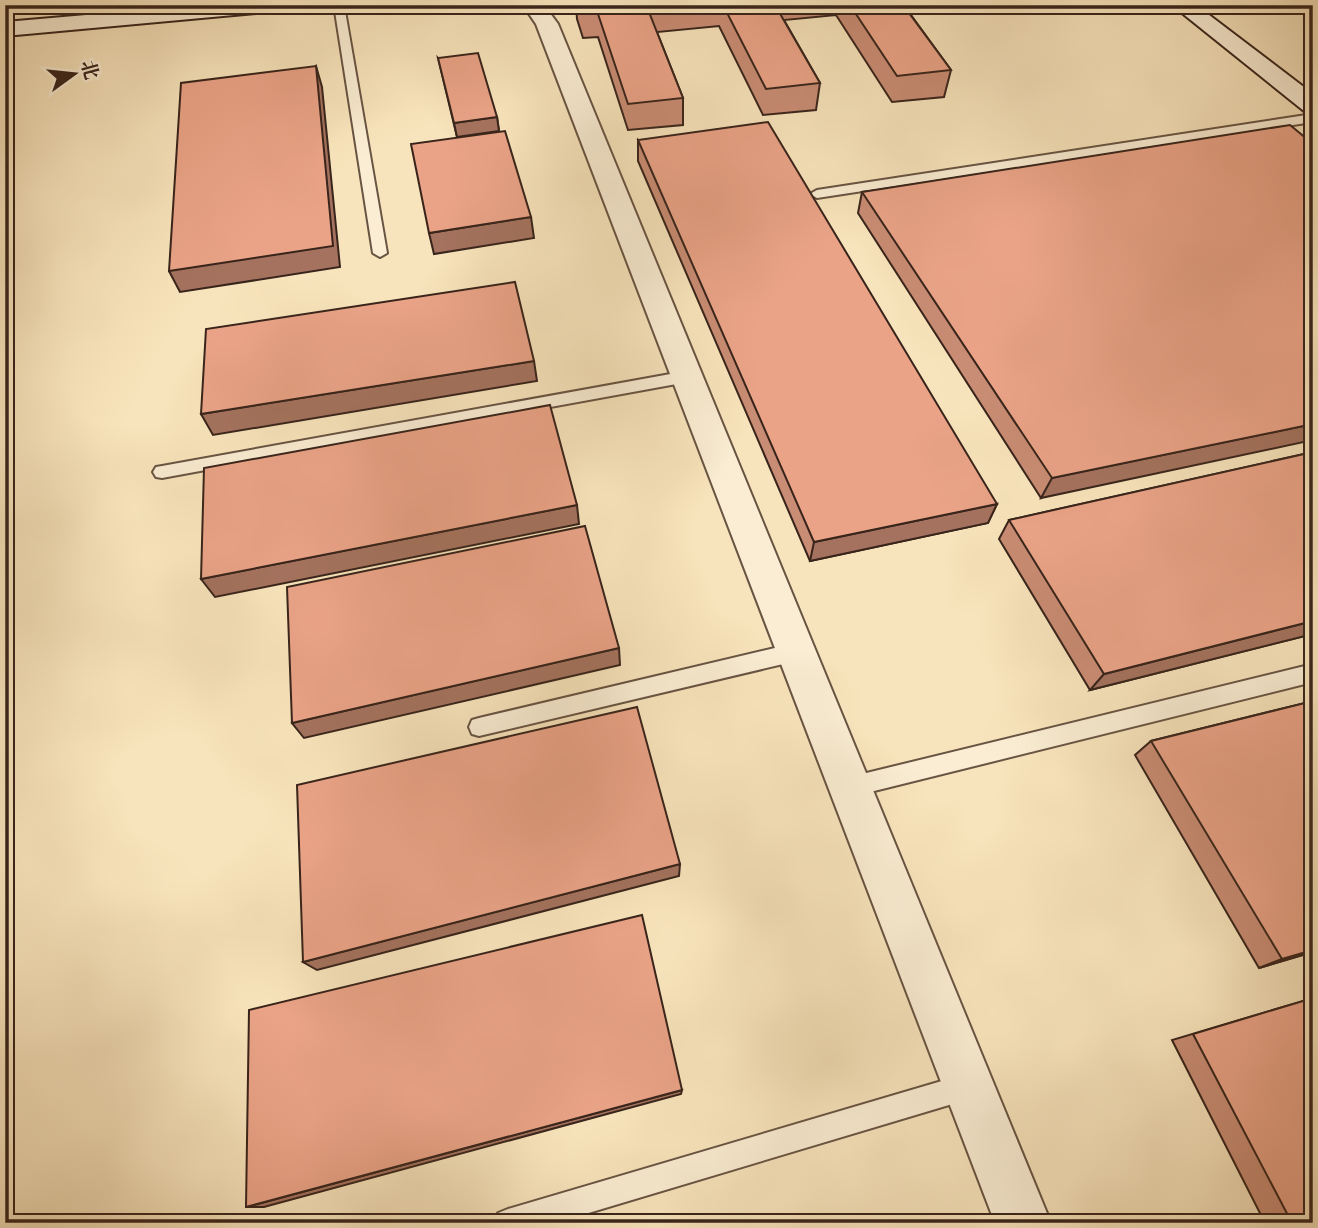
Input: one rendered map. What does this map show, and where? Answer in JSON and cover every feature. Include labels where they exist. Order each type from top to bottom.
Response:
[{"type":"street","points":[[5,29],[279,5]]},
{"type":"street","points":[[533,5],[547,24],[1023,1223]]},
{"type":"street","points":[[1182,5],[1313,106]]},
{"type":"lane","points":[[339,5],[380,253]]},
{"type":"lane","points":[[817,194],[1313,118]]},
{"type":"lane","points":[[162,472],[687,377]]},
{"type":"lane","points":[[479,727],[796,652]]},
{"type":"lane","points":[[850,787],[1313,673]]},
{"type":"lane","points":[[508,1223],[969,1086]]},
{"type":"building","points":[[579,5],[665,5],[647,7],[683,98],[628,104],[597,11],[582,13]]},
{"type":"building","points":[[723,5],[775,5],[820,83],[766,89]]},
{"type":"building","points":[[850,5],[903,5],[951,70],[897,76]]},
{"type":"building","points":[[478,53],[497,117],[454,123],[438,58]]},
{"type":"building","points":[[316,66],[333,246],[169,271],[181,83]]},
{"type":"building","points":[[768,122],[997,504],[814,542],[638,140]]},
{"type":"building","points":[[1290,125],[1313,144],[1313,424],[1052,478],[862,192]]},
{"type":"building","points":[[505,131],[531,217],[429,233],[411,144]]},
{"type":"building","points":[[515,282],[534,361],[201,414],[206,329]]},
{"type":"building","points":[[550,405],[577,505],[201,579],[204,468]]},
{"type":"building","points":[[1313,452],[1313,621],[1104,674],[1009,520]]},
{"type":"building","points":[[585,526],[619,648],[292,723],[287,587]]},
{"type":"building","points":[[1313,701],[1313,950],[1282,959],[1151,741]]},
{"type":"building","points":[[637,707],[680,864],[303,962],[297,785]]},
{"type":"building","points":[[642,915],[682,1090],[246,1207],[249,1010]]},
{"type":"building","points":[[1313,998],[1313,1223],[1292,1223],[1193,1034]]}]
